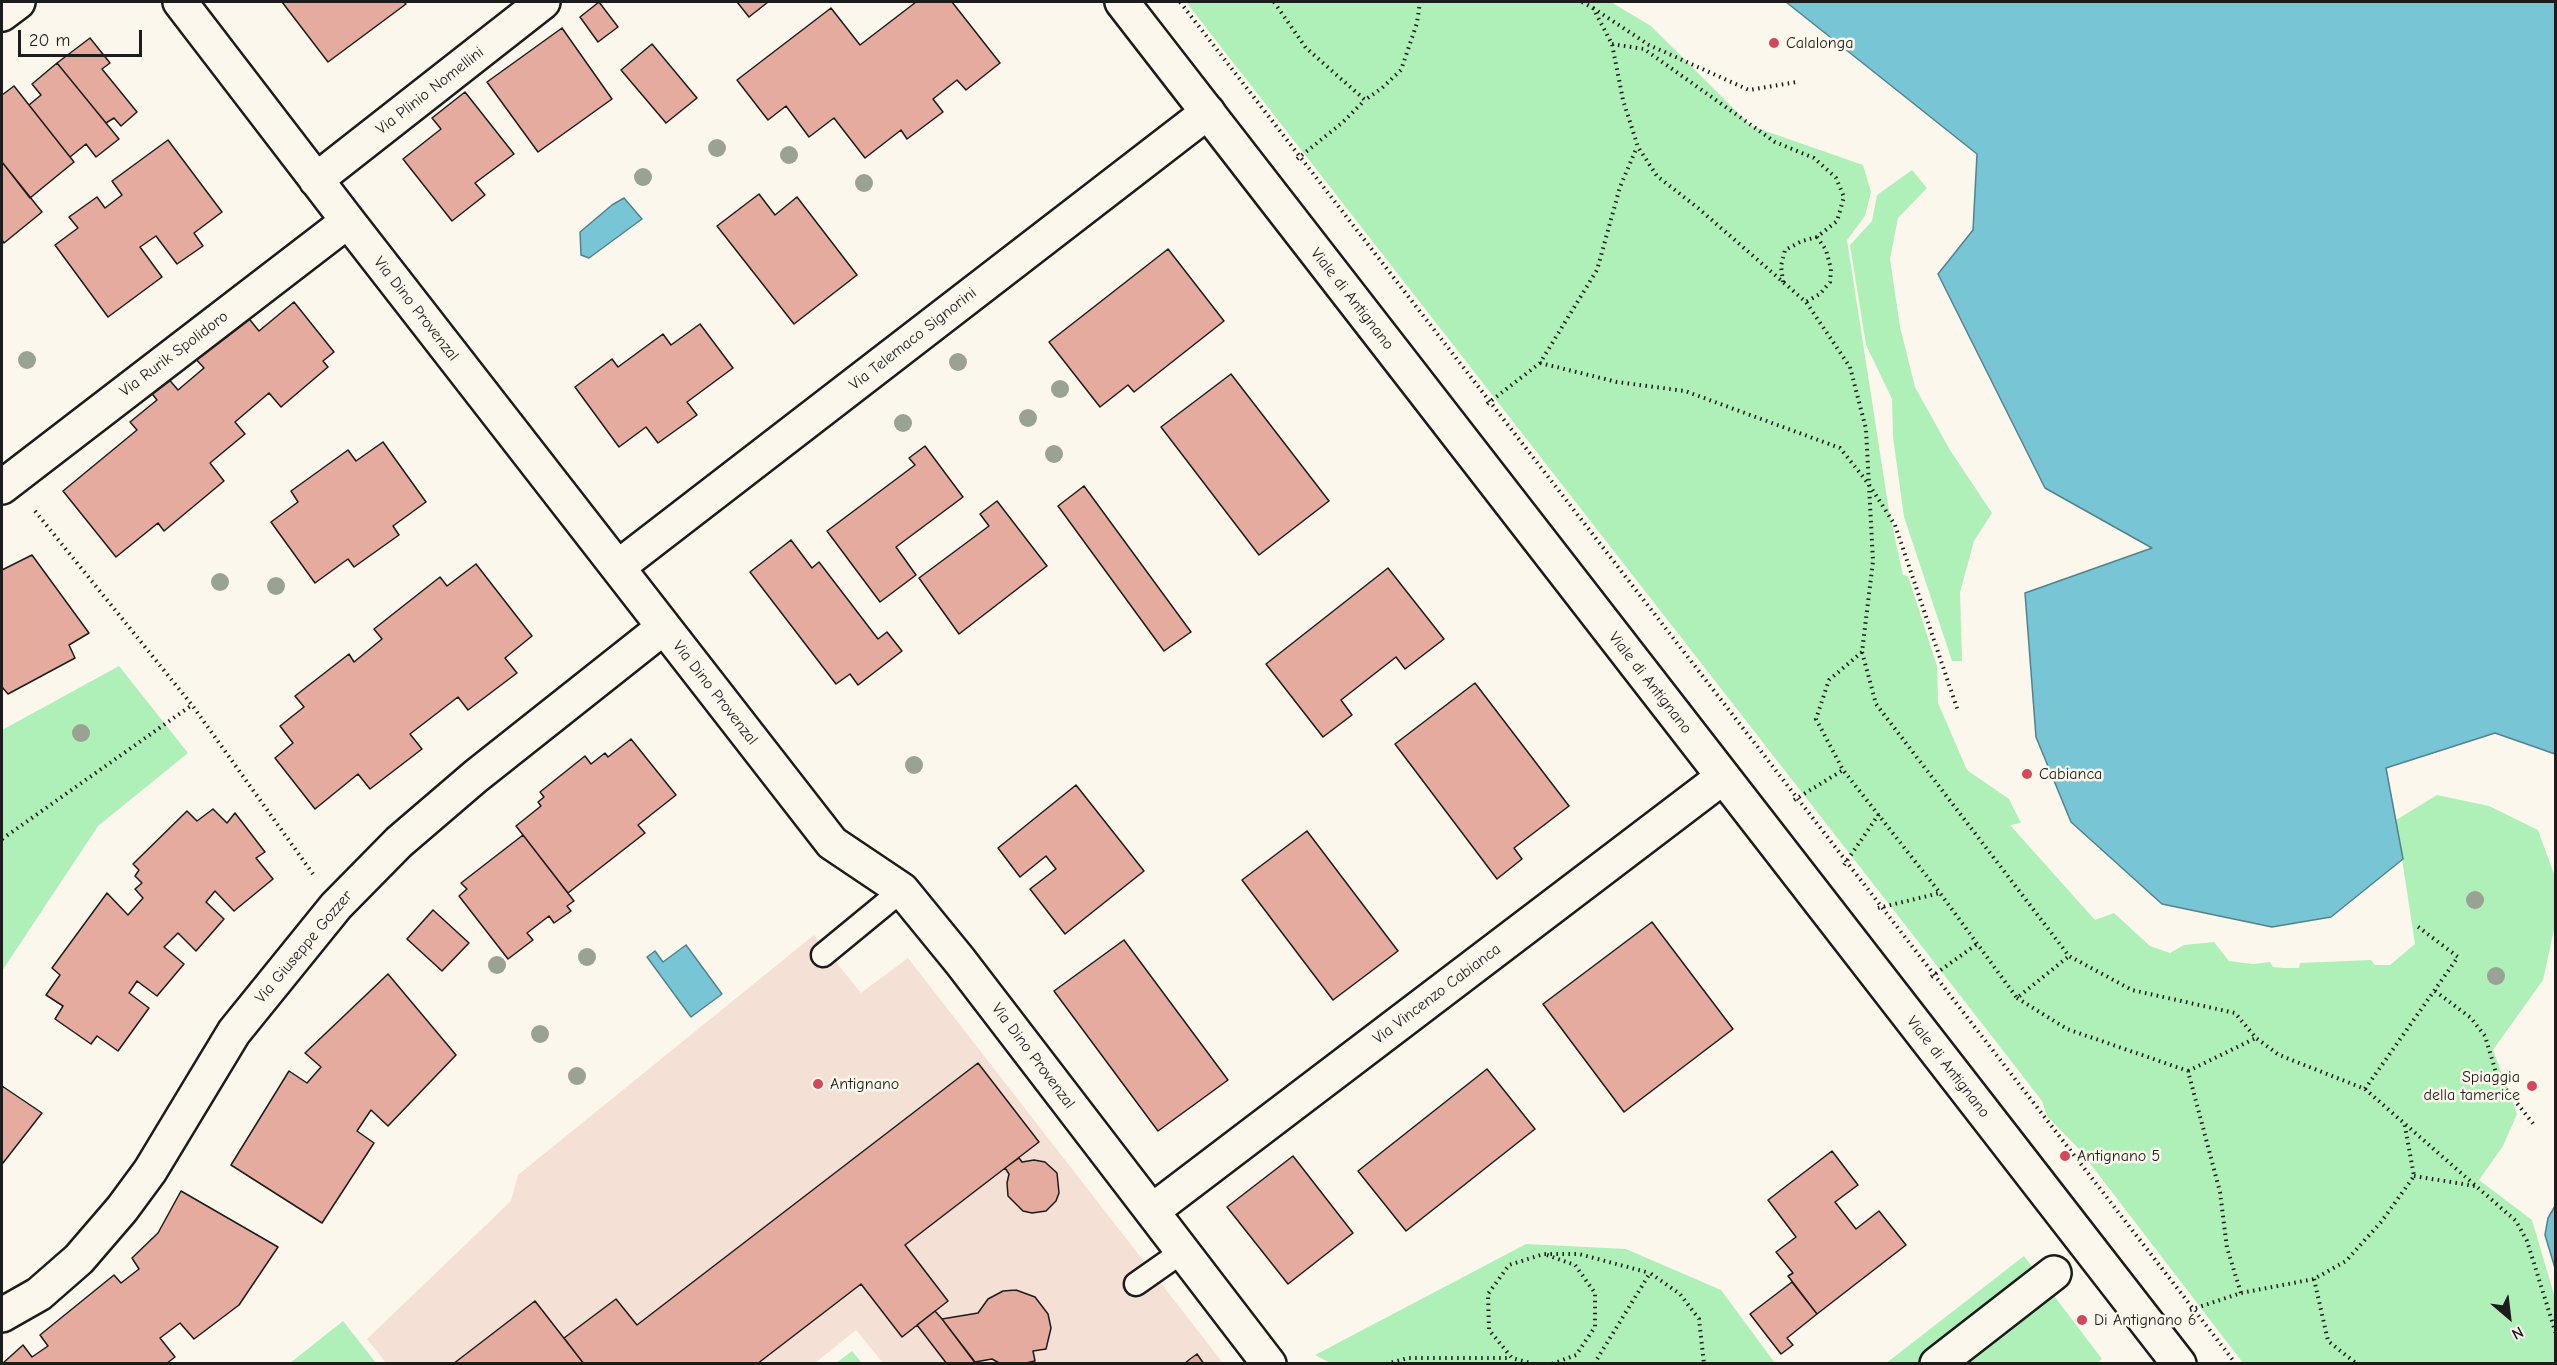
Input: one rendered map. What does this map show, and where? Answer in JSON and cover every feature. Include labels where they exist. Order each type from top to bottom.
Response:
[{"type":"street","points":[[2,14],[18,2]]},
{"type":"street","name":"Via Dino Provenzal","points":[[180,2],[832,843],[902,890],[967,970],[1269,1364]]},
{"type":"street","name":"Via Plinio Nomellini","points":[[316,180],[543,2]]},
{"type":"street","name":"Viale di Antignano","points":[[1122,2],[2179,1364]]},
{"type":"street","name":"Via Telemaco Signorini","points":[[618,567],[1208,112]]},
{"type":"street","name":"Via Rurik Spolidoro","points":[[6,483],[348,221]]},
{"type":"street","name":"Via Giuseppe Gozzer","points":[[2,1315],[39,1294],[79,1259],[122,1209],[150,1171],[234,1032],[336,906],[399,842],[467,784],[664,627]]},
{"type":"street","name":"Via Vincenzo Cabianca","points":[[1152,1211],[1723,777]]},
{"type":"street","points":[[1937,1364],[2054,1273]]},
{"type":"lane","points":[[823,955],[902,890]]},
{"type":"lane","points":[[1136,1284],[1182,1251]]},
{"type":"path","points":[[1180,2],[1796,798],[1847,860],[1881,908],[1936,973],[2191,1309],[2236,1364]]},
{"type":"path","points":[[1274,2],[1306,48],[1365,100]]},
{"type":"path","points":[[1299,158],[1401,70],[1417,23],[1420,2]]},
{"type":"path","points":[[1582,2],[1649,45],[1749,90],[1797,82]]},
{"type":"path","points":[[1593,8],[1612,44],[1623,100],[1638,147],[1657,176],[1698,208],[1806,302],[1850,367],[1866,429],[1874,561],[1862,652],[1876,704],[2069,956],[2132,990],[2235,1013],[2256,1038],[2279,1055],[2365,1089],[2516,1221],[2527,1240],[2556,1334]]},
{"type":"path","points":[[1612,44],[1644,49],[1775,142],[1815,159],[1836,178],[1844,197],[1837,221],[1817,237],[1802,241],[1785,250],[1781,266],[1783,282]]},
{"type":"path","points":[[1489,403],[1540,363],[1597,270],[1620,187],[1638,147]]},
{"type":"path","points":[[1806,302],[1820,294],[1830,282],[1831,269],[1826,250],[1817,237]]},
{"type":"path","points":[[1540,363],[1617,382],[1685,391],[1840,448],[1868,483],[1895,525],[1958,711]]},
{"type":"path","points":[[6,483],[192,705],[336,906]]},
{"type":"path","points":[[1862,652],[1829,681],[1816,719],[1843,770],[1940,893],[2017,998],[2067,1029],[2188,1071],[2256,1038]]},
{"type":"path","points":[[2,839],[192,705]]},
{"type":"path","points":[[1796,798],[1843,770]]},
{"type":"path","points":[[1844,865],[1879,814]]},
{"type":"path","points":[[1881,908],[1940,893]]},
{"type":"path","points":[[2365,1089],[2458,957],[2417,926]]},
{"type":"path","points":[[1931,977],[1977,944]]},
{"type":"path","points":[[2017,998],[2069,956]]},
{"type":"path","points":[[2435,991],[2471,1018],[2485,1036],[2498,1079],[2535,1126]]},
{"type":"path","points":[[2188,1071],[2220,1192],[2227,1248],[2241,1293]]},
{"type":"path","points":[[2191,1309],[2241,1293],[2314,1280],[2346,1260],[2382,1221],[2414,1176],[2403,1120]]},
{"type":"path","points":[[2414,1176],[2476,1187]]},
{"type":"path","points":[[1544,1254],[1575,1265],[1595,1293],[1595,1327],[1576,1355],[1552,1364]]},
{"type":"path","points":[[1512,1358],[1489,1330],[1488,1294],[1509,1265],[1544,1254],[1579,1254],[1650,1274],[1680,1294],[1699,1319],[1704,1364]]},
{"type":"path","points":[[1594,1364],[1650,1274]]},
{"type":"path","points":[[2314,1280],[2328,1341],[2357,1364]]},
{"type":"path","points":[[1386,1364],[1408,1358],[1512,1358],[1534,1364]]},
{"type":"shaded area","name":"Antignano","points":[[814,935],[861,993],[908,958],[1223,1363],[883,1363],[856,1330],[815,1363],[387,1364],[367,1339],[511,1201],[518,1175]]},
{"type":"green space","points":[[1186,2],[1611,2],[1651,26],[1751,126],[1863,165],[1871,192],[1865,216],[1847,240],[1889,511],[1903,575],[1908,576],[1937,666],[1938,703],[1967,770],[2009,799],[2021,823],[2010,825],[2095,920],[2114,913],[2150,946],[2170,953],[2184,945],[2214,942],[2229,961],[2253,964],[2270,962],[2273,967],[2299,968],[2300,963],[2371,960],[2375,965],[2390,965],[2415,944],[2396,820],[2437,795],[2489,806],[2538,830],[2555,877],[2555,925],[2543,980],[2493,1050],[2517,1114],[2503,1146],[2479,1180],[2532,1220],[2555,1298],[2555,1363],[2243,1363],[2079,1149],[2047,1116],[2042,1101]]},
{"type":"green space","points":[[1912,170],[1927,188],[1898,218],[1890,259],[1900,327],[1915,387],[1950,450],[1992,513],[1974,541],[1960,592],[1962,661],[1952,661],[1904,517],[1893,437],[1892,399],[1866,345],[1850,245],[1872,221],[1877,195]]},
{"type":"green space","points":[[119,666],[188,753],[98,826],[2,971],[2,730]]},
{"type":"green space","points":[[1526,1244],[1626,1249],[1721,1290],[1775,1363],[1332,1364],[1315,1355]]},
{"type":"green space","points":[[2024,1256],[2102,1359],[2096,1364],[1885,1364]]},
{"type":"green space","points":[[343,1321],[376,1363],[290,1363]]},
{"type":"green space","points":[[852,1351],[862,1363],[836,1363]]},
{"type":"water","points":[[1786,2],[2555,2],[2555,754],[2495,733],[2386,768],[2403,859],[2331,917],[2272,927],[2162,904],[2071,822],[2036,737],[2025,593],[2152,548],[2045,488],[1938,274],[1973,230],[1977,154]]},
{"type":"water","points":[[624,198],[642,219],[589,258],[581,255],[580,232]]},
{"type":"water","points":[[686,945],[722,994],[691,1017],[647,957],[655,951],[663,962]]},
{"type":"water","points":[[2555,1206],[2555,1268],[2545,1235],[2548,1218]]},
{"type":"building","points":[[282,2],[404,2],[406,4],[328,62]]},
{"type":"building","points":[[599,2],[618,27],[598,42],[580,17]]},
{"type":"building","points":[[737,2],[768,2],[749,17]]},
{"type":"building","points":[[916,2],[952,2],[1000,63],[966,90],[957,80],[933,99],[943,112],[907,139],[901,130],[865,158],[834,118],[809,137],[786,106],[768,120],[737,80],[831,8],[860,45]]},
{"type":"building","points":[[562,28],[612,99],[538,152],[487,82]]},
{"type":"building","points":[[90,38],[110,63],[102,69],[137,112],[121,126],[114,118],[106,123],[57,63]]},
{"type":"building","points":[[652,44],[697,98],[666,123],[621,70]]},
{"type":"building","points":[[57,63],[119,139],[96,157],[86,144],[70,157],[29,105],[41,95],[32,84]]},
{"type":"building","points":[[14,86],[74,162],[30,198],[2,162],[2,95]]},
{"type":"building","points":[[465,92],[514,154],[475,183],[485,195],[452,221],[403,159],[441,129],[432,118]]},
{"type":"building","points":[[168,140],[222,212],[194,233],[203,246],[177,264],[156,236],[140,247],[162,277],[108,317],[55,245],[78,228],[69,217],[97,197],[105,208],[122,195],[112,181]]},
{"type":"building","points":[[2,162],[42,212],[4,243],[2,240]]},
{"type":"building","points":[[759,194],[775,215],[797,197],[857,275],[794,324],[717,226]]},
{"type":"building","points":[[1168,249],[1224,321],[1134,392],[1128,385],[1100,407],[1049,342]]},
{"type":"building","points":[[294,302],[334,352],[323,361],[328,367],[281,407],[269,393],[235,422],[245,434],[210,463],[224,481],[164,531],[158,523],[116,557],[63,491],[137,430],[130,422],[157,400],[149,390],[166,376],[178,390],[204,368],[194,357],[246,315],[259,331]]},
{"type":"building","points":[[700,324],[733,368],[687,402],[697,415],[658,443],[646,427],[619,447],[575,387],[612,359],[618,367],[663,334],[671,345]]},
{"type":"building","points":[[1231,374],[1329,501],[1259,555],[1161,427]]},
{"type":"building","points":[[383,442],[426,502],[393,526],[399,535],[354,567],[348,559],[315,583],[271,522],[298,502],[291,491],[348,450],[356,461]]},
{"type":"building","points":[[925,446],[963,497],[896,547],[916,575],[880,602],[827,531],[915,465],[909,458]]},
{"type":"building","points":[[1084,486],[1191,632],[1164,651],[1058,506]]},
{"type":"building","points":[[997,501],[1047,566],[959,634],[919,578],[989,526],[980,514]]},
{"type":"building","points":[[791,540],[812,568],[819,562],[878,639],[887,632],[902,651],[858,685],[850,674],[836,684],[750,572]]},
{"type":"building","points":[[32,555],[89,633],[69,645],[75,658],[8,694],[2,687],[2,570]]},
{"type":"building","points":[[476,564],[532,636],[505,658],[517,673],[468,710],[458,697],[410,734],[422,749],[370,789],[358,774],[315,809],[275,758],[293,743],[280,726],[304,707],[295,696],[349,654],[354,662],[382,639],[374,629],[440,577],[447,586]]},
{"type":"building","points":[[1388,568],[1444,639],[1405,669],[1396,657],[1341,700],[1352,715],[1323,737],[1266,664]]},
{"type":"building","points":[[1475,683],[1569,806],[1514,848],[1522,859],[1497,879],[1395,744]]},
{"type":"building","points":[[631,739],[676,795],[638,825],[645,833],[568,893],[516,826],[541,806],[538,802],[544,797],[540,792],[585,756],[591,764],[605,753],[608,757]]},
{"type":"building","points":[[1076,785],[1144,871],[1065,934],[1030,889],[1056,869],[1046,856],[1020,877],[998,848]]},
{"type":"building","points":[[213,809],[227,823],[235,813],[265,852],[256,858],[273,879],[234,911],[215,891],[206,902],[224,919],[196,951],[178,933],[164,947],[184,964],[157,996],[137,981],[129,993],[149,1008],[118,1051],[97,1036],[91,1044],[55,1019],[63,1006],[46,995],[60,975],[52,968],[107,893],[128,915],[143,898],[135,889],[142,883],[135,876],[139,870],[133,864],[187,811],[197,821]]},
{"type":"building","points":[[1307,831],[1398,951],[1333,1000],[1242,880]]},
{"type":"building","points":[[523,835],[574,901],[567,906],[571,911],[554,923],[549,916],[527,933],[533,940],[508,959],[459,896],[467,889],[461,883]]},
{"type":"building","points":[[433,910],[469,943],[442,971],[407,939]]},
{"type":"building","points":[[1652,922],[1733,1029],[1624,1112],[1543,1004]]},
{"type":"building","points":[[1124,940],[1228,1080],[1158,1131],[1054,991]]},
{"type":"building","points":[[388,974],[456,1055],[388,1126],[371,1110],[357,1131],[374,1143],[322,1223],[231,1165],[289,1071],[307,1083],[321,1067],[305,1053]]},
{"type":"building","points":[[978,1063],[1039,1142],[905,1245],[948,1301],[902,1337],[861,1284],[757,1364],[584,1364],[564,1338],[616,1299],[637,1325]]},
{"type":"building","points":[[1487,1069],[1535,1129],[1406,1231],[1358,1171]]},
{"type":"building","points":[[2,1086],[42,1113],[3,1163],[2,1163]]},
{"type":"building","points":[[1832,1151],[1858,1185],[1835,1202],[1856,1229],[1879,1211],[1906,1245],[1817,1314],[1788,1276],[1793,1273],[1776,1252],[1796,1237],[1768,1200]]},
{"type":"building","points":[[1293,1156],[1353,1233],[1288,1284],[1227,1207]]},
{"type":"building","points":[[1019,1158],[1022,1162],[1034,1160],[1045,1162],[1057,1173],[1059,1193],[1056,1201],[1046,1211],[1032,1213],[1023,1211],[1008,1196],[1009,1174],[1005,1168]]},
{"type":"building","points":[[181,1191],[278,1247],[239,1305],[194,1339],[180,1323],[160,1338],[175,1357],[166,1364],[2,1364],[23,1345],[32,1357],[48,1346],[40,1335],[114,1275],[121,1283],[139,1269],[132,1258],[158,1233]]},
{"type":"building","points":[[1792,1282],[1817,1314],[1787,1338],[1793,1345],[1781,1354],[1750,1314]]},
{"type":"building","points":[[1016,1290],[1035,1297],[1048,1314],[1051,1328],[1046,1349],[1033,1351],[1035,1361],[1026,1363],[1001,1364],[992,1359],[975,1362],[942,1319],[978,1313],[988,1299],[1003,1291]]},
{"type":"building","points":[[535,1301],[584,1364],[453,1364]]},
{"type":"building","points":[[935,1311],[976,1364],[947,1364],[917,1325]]},
{"type":"building","points":[[1197,1354],[1204,1364],[1184,1364],[1190,1359]]},
{"type":"place","name":"Calalonga","points":[[1774,43]]},
{"type":"place","name":"Cabianca","points":[[2027,774]]},
{"type":"place","name":"Antignano","points":[[818,1084]]},
{"type":"place","name":"Spiaggia della tamerice","points":[[2532,1086]]},
{"type":"place","name":"Antignano 5","points":[[2065,1156]]},
{"type":"place","name":"Di Antignano 6","points":[[2082,1320]]}]
